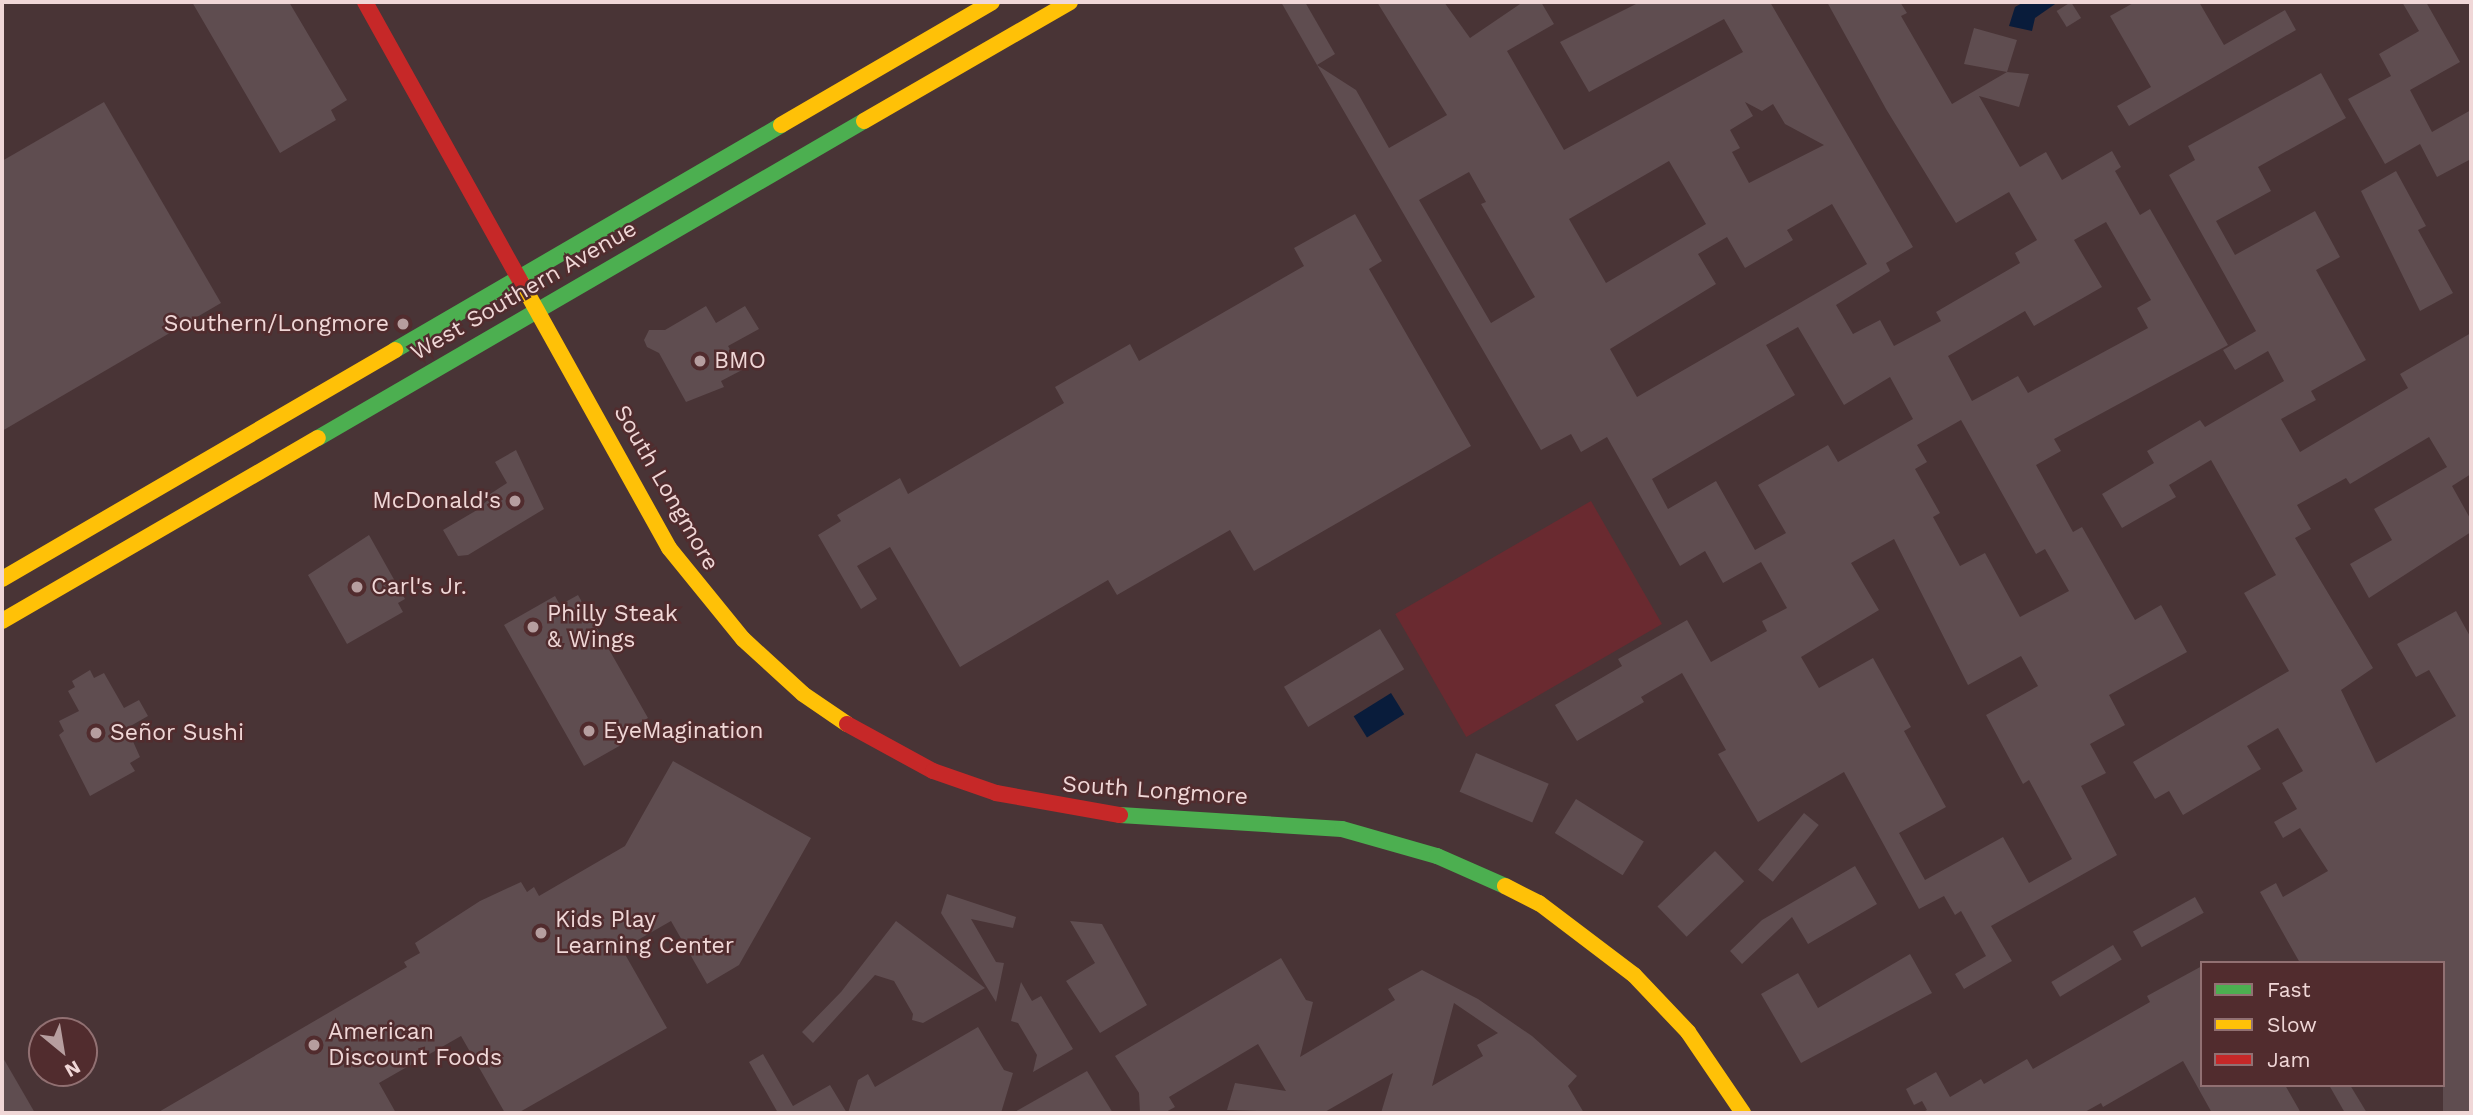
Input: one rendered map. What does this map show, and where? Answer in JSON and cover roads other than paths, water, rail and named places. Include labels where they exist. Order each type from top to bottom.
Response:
[{"type":"main road","name":"South Longmore","points":[[365,2],[688,576],[772,668],[862,736],[933,771],[996,793],[1064,809],[1342,828],[1360,838],[1437,856],[1469,869],[1539,903],[1634,975],[1688,1032],[1743,1113]]},
{"type":"main road","name":"West Southern Avenue","points":[[2,579],[992,2]]},
{"type":"main road","points":[[871,116],[886,89],[1037,2]]},
{"type":"main road","name":"West Southern Avenue","points":[[2,621],[1070,2]]},
{"type":"water","points":[[2024,2],[2058,2],[2035,18],[2032,31],[2009,26],[2015,7]]},
{"type":"water","points":[[1391,693],[1404,714],[1367,738],[1354,716]]},
{"type":"place","name":"Southern/Longmore","points":[[403,324]]},
{"type":"place","name":"BMO","points":[[700,361]]},
{"type":"place","name":"McDonald's","points":[[515,501]]},
{"type":"place","name":"Carl's Jr.","points":[[357,587]]},
{"type":"place","name":"Philly Steak & Wings","points":[[533,627]]},
{"type":"place","name":"EyeMagination","points":[[589,731]]},
{"type":"place","name":"Señor Sushi","points":[[96,733]]},
{"type":"place","name":"Kids Play Learning Center","points":[[541,933]]},
{"type":"place","name":"American Discount Foods","points":[[314,1045]]}]
